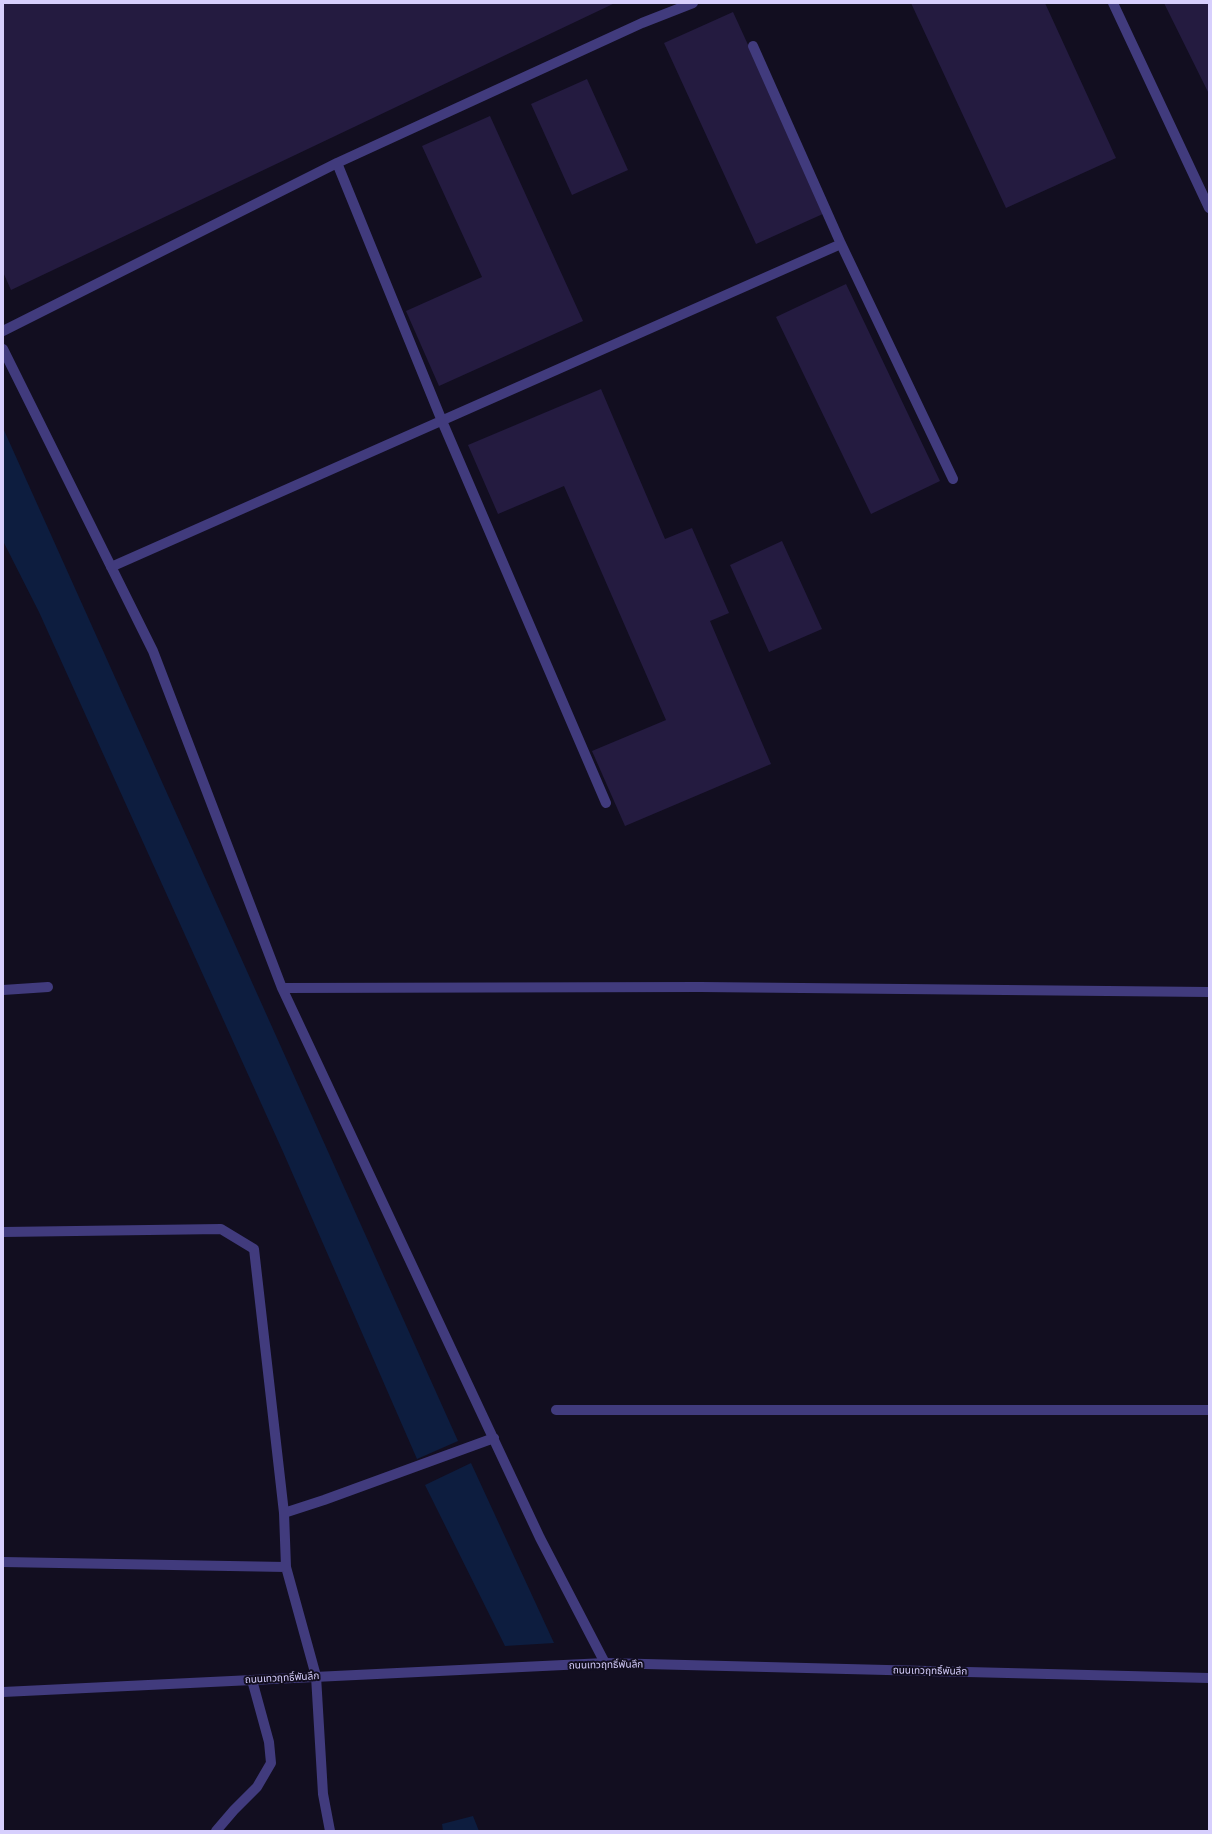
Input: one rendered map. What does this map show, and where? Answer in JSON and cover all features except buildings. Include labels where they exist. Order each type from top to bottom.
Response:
[{"type":"street","points":[[3,331],[337,163],[642,23],[693,3]]},
{"type":"street","points":[[1113,3],[1209,208]]},
{"type":"street","points":[[753,46],[841,244],[953,479]]},
{"type":"street","points":[[337,163],[442,421],[606,803]]},
{"type":"street","points":[[111,567],[841,244]]},
{"type":"street","points":[[3,349],[153,651],[282,988],[540,1538],[605,1663]]},
{"type":"street","points":[[282,988],[700,987],[1209,992]]},
{"type":"street","points":[[3,990],[48,988]]},
{"type":"street","points":[[3,1232],[221,1229],[254,1249],[284,1513],[286,1567],[316,1676],[323,1794],[330,1831]]},
{"type":"street","points":[[556,1410],[1209,1410]]},
{"type":"street","points":[[284,1513],[324,1500],[494,1438]]},
{"type":"street","points":[[3,1562],[286,1567]]},
{"type":"street","name":"ถนนเทวฤทธิ์พันลึก","points":[[3,1692],[605,1663],[1209,1678]]},
{"type":"street","points":[[216,1831],[257,1787],[270,1763],[268,1742],[252,1680]]},
{"type":"water","points":[[3,428],[458,1441],[417,1459],[284,1154],[39,612],[3,541]]},
{"type":"water","points":[[471,1463],[554,1643],[505,1646],[425,1485]]},
{"type":"water","points":[[473,1816],[479,1831],[443,1831],[442,1824]]}]
